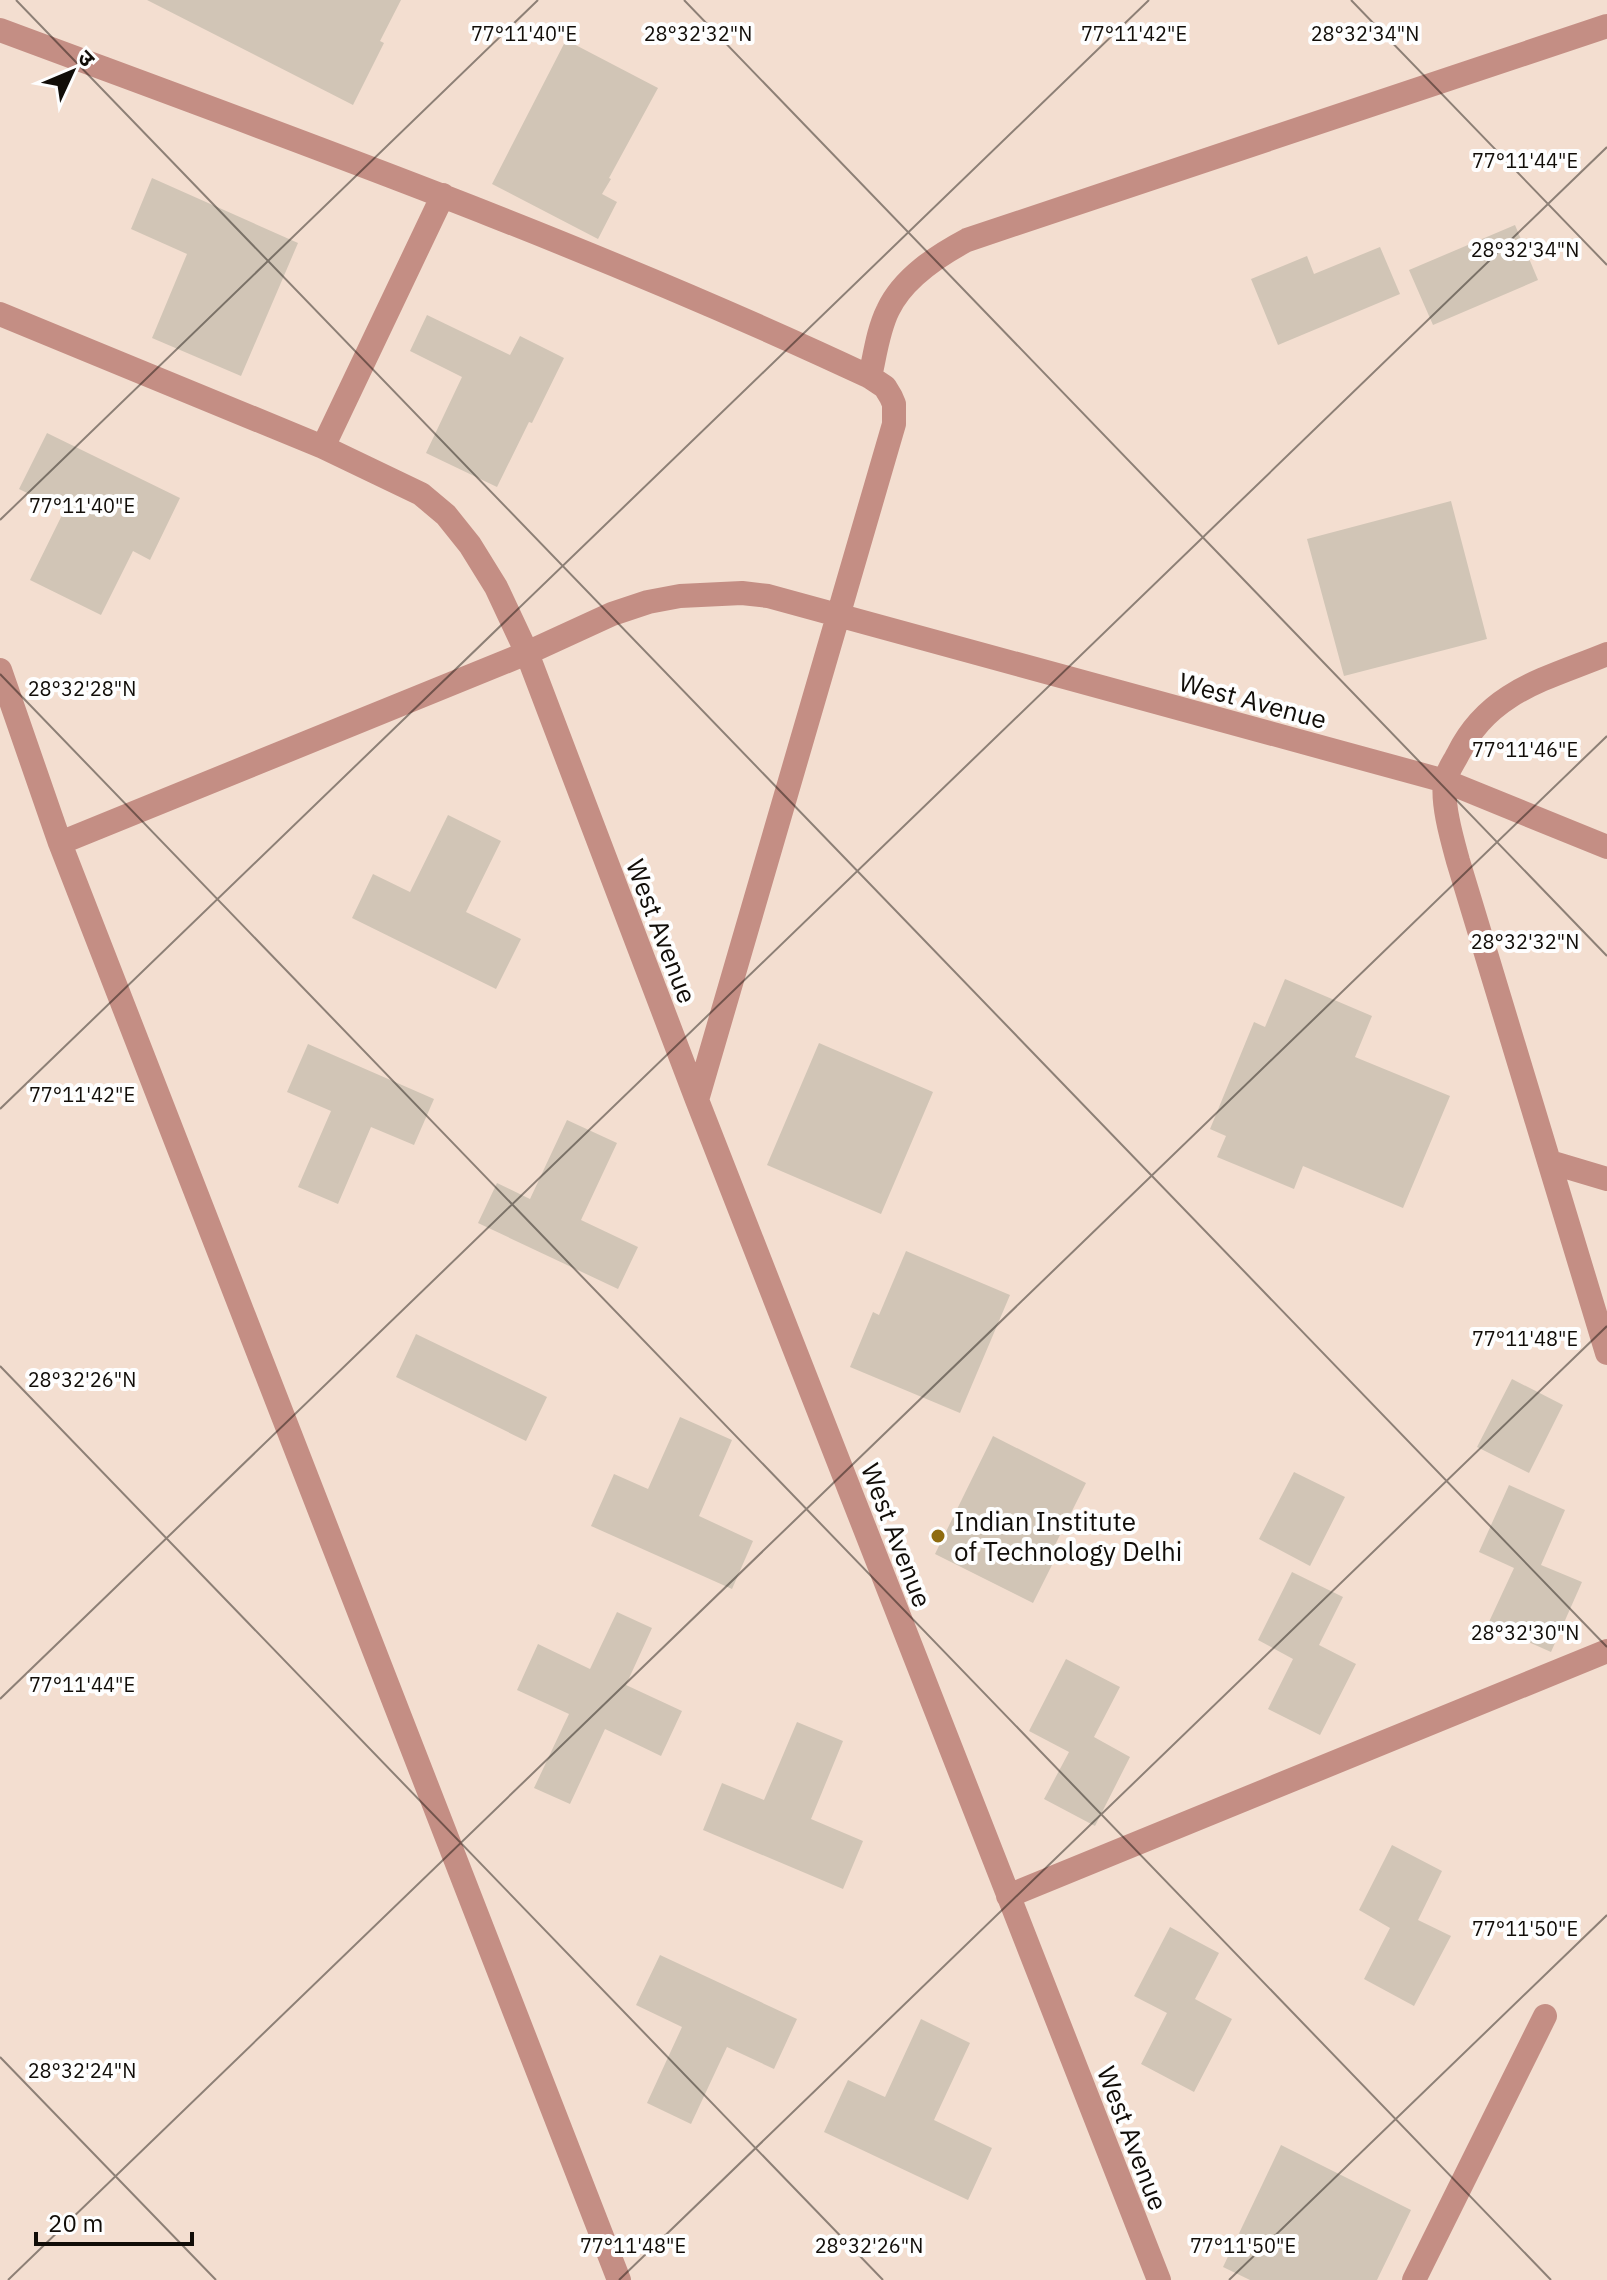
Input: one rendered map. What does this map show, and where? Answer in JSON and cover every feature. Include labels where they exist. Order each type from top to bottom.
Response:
[{"type":"lane","points":[[870,377],[889,307],[930,263],[967,240],[1607,26]]},
{"type":"lane","points":[[0,30],[443,195],[742,317],[885,387],[894,404],[894,424],[697,1100]]},
{"type":"lane","points":[[323,447],[443,195]]},
{"type":"lane","points":[[0,314],[323,447],[421,494],[446,515],[470,545],[496,587],[527,653],[60,843]]},
{"type":"lane","name":"West Avenue","points":[[1159,2280],[697,1100],[527,653],[612,614],[648,602],[680,596],[742,593],[768,596],[1445,781],[1607,847]]},
{"type":"lane","points":[[1607,654],[1515,692],[1486,713],[1467,737],[1445,781],[1449,828],[1458,861],[1607,1353]]},
{"type":"lane","points":[[0,670],[60,843],[619,2280]]},
{"type":"lane","points":[[1550,1162],[1607,1179]]},
{"type":"lane","points":[[1008,1896],[1607,1651]]},
{"type":"lane","points":[[1414,2280],[1545,2016]]},
{"type":"shaded area","name":"Indian Institute of Technology Delhi","points":[[0,0],[1607,0],[1607,2280],[0,2280]]},
{"type":"building","points":[[147,0],[401,0],[380,41],[384,43],[353,105]]},
{"type":"building","points":[[566,40],[658,88],[602,194],[617,202],[598,239],[492,184]]},
{"type":"building","points":[[152,178],[298,243],[241,376],[152,338],[187,254],[131,229]]},
{"type":"building","points":[[1515,225],[1538,280],[1433,325],[1409,270]]},
{"type":"building","points":[[1380,247],[1400,294],[1278,345],[1251,279],[1307,256],[1314,274]]},
{"type":"building","points":[[427,315],[510,355],[520,336],[564,358],[497,487],[426,453],[462,377],[410,351]]},
{"type":"building","points":[[47,433],[180,498],[150,560],[133,551],[101,615],[30,580],[64,511],[19,489]]},
{"type":"building","points":[[1451,501],[1487,639],[1344,676],[1307,539]]},
{"type":"building","points":[[448,815],[501,841],[466,912],[521,939],[496,989],[352,918],[373,874],[410,892]]},
{"type":"building","points":[[1285,979],[1372,1016],[1355,1057],[1450,1096],[1403,1208],[1303,1166],[1294,1189],[1217,1157],[1226,1136],[1210,1129],[1254,1022],[1265,1027]]},
{"type":"building","points":[[819,1043],[933,1092],[881,1214],[767,1165]]},
{"type":"building","points":[[308,1044],[434,1099],[414,1145],[371,1127],[338,1204],[298,1187],[331,1111],[287,1092]]},
{"type":"building","points":[[567,1120],[617,1143],[581,1220],[638,1247],[618,1289],[478,1223],[497,1183],[530,1199]]},
{"type":"building","points":[[906,1251],[1010,1295],[960,1413],[850,1367],[873,1312],[879,1315]]},
{"type":"building","points":[[416,1334],[547,1397],[526,1441],[396,1377]]},
{"type":"building","points":[[1512,1379],[1563,1405],[1529,1473],[1477,1447]]},
{"type":"building","points":[[680,1417],[732,1440],[699,1516],[753,1541],[732,1589],[591,1526],[614,1474],[648,1489]]},
{"type":"building","points":[[993,1436],[1086,1483],[1052,1551],[1058,1553],[1033,1603],[935,1554]]},
{"type":"building","points":[[1294,1472],[1345,1497],[1310,1566],[1259,1539]]},
{"type":"building","points":[[1509,1485],[1565,1510],[1541,1565],[1582,1582],[1551,1652],[1488,1624],[1514,1568],[1479,1552]]},
{"type":"building","points":[[1292,1572],[1343,1597],[1319,1645],[1356,1664],[1320,1735],[1268,1709],[1293,1659],[1258,1640]]},
{"type":"building","points":[[617,1612],[652,1628],[626,1685],[682,1711],[661,1756],[605,1729],[570,1804],[534,1788],[569,1714],[517,1690],[538,1644],[590,1669]]},
{"type":"building","points":[[1066,1659],[1120,1687],[1094,1737],[1130,1757],[1095,1826],[1044,1799],[1069,1752],[1029,1731]]},
{"type":"building","points":[[797,1722],[843,1741],[811,1819],[863,1841],[843,1889],[703,1830],[722,1783],[764,1800]]},
{"type":"building","points":[[1392,1845],[1442,1871],[1418,1920],[1451,1936],[1414,2006],[1364,1979],[1390,1928],[1359,1910]]},
{"type":"building","points":[[1170,1927],[1219,1953],[1195,1999],[1232,2019],[1194,2092],[1141,2064],[1167,2013],[1134,1996]]},
{"type":"building","points":[[660,1955],[797,2019],[774,2069],[727,2047],[691,2124],[647,2103],[682,2027],[636,2005]]},
{"type":"building","points":[[921,2019],[970,2043],[934,2120],[992,2148],[968,2200],[824,2132],[848,2080],[885,2097]]},
{"type":"building","points":[[1281,2145],[1411,2210],[1377,2280],[1250,2280],[1223,2267]]},
{"type":"place","name":"Indian Institute of Technology Delhi","points":[[938,1536]]}]
